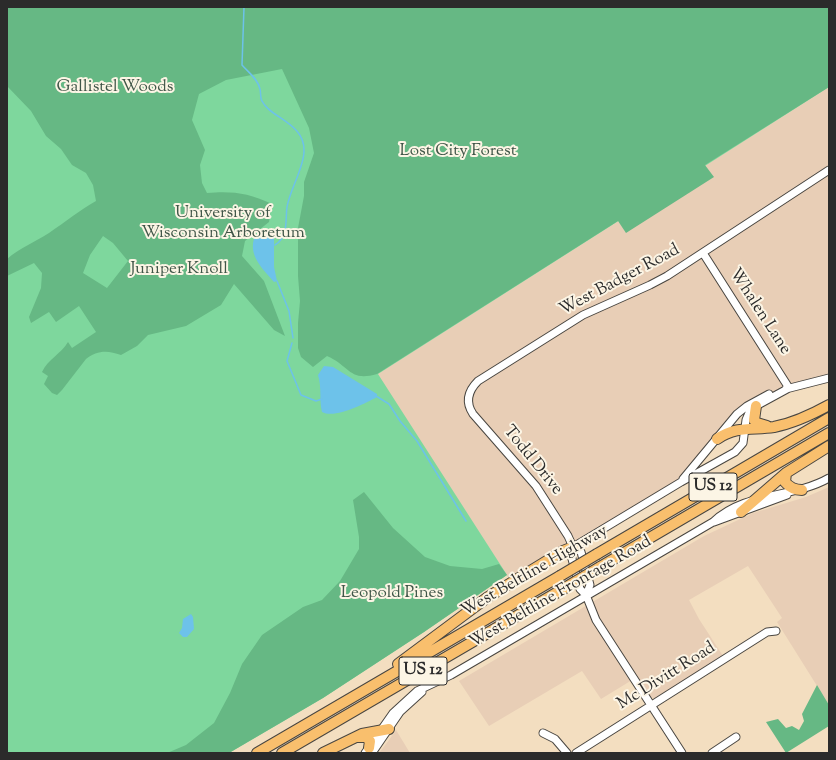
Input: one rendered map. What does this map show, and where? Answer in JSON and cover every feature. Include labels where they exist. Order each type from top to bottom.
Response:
[{"type":"highway","points":[[756,406],[754,415],[757,423],[773,427]]},
{"type":"highway","points":[[717,438],[730,431],[773,427],[800,420],[829,406]]},
{"type":"highway","name":"West Beltline Highway","points":[[257,753],[829,418]]},
{"type":"highway","name":"West Beltline Highway","points":[[282,753],[829,433]]},
{"type":"highway","points":[[741,512],[786,473],[829,446]]},
{"type":"highway","points":[[786,473],[785,482],[795,490],[802,490]]},
{"type":"highway","points":[[327,712],[432,640],[488,597],[550,559],[573,547]]},
{"type":"highway","points":[[323,753],[356,737],[370,732],[384,731]]},
{"type":"highway","points":[[356,737],[366,738],[370,741],[369,751]]},
{"type":"street","name":"West Badger Road","points":[[469,395],[472,387],[478,382],[583,314],[650,286],[829,170]]},
{"type":"street","name":"Whalen Lane","points":[[703,253],[789,388]]},
{"type":"street","name":"West Beltline Frontage Road","points":[[681,482],[701,460],[737,414],[747,406],[771,393],[829,378]]},
{"type":"street","name":"West Beltline Frontage Road","points":[[573,547],[681,482],[735,452],[743,443],[749,413],[756,406],[789,388]]},
{"type":"street","name":"Todd Drive","points":[[469,395],[470,408],[536,486],[568,536],[573,547],[581,552],[590,585],[586,595]]},
{"type":"street","name":"West Beltline Frontage Road","points":[[369,751],[384,731],[393,713],[403,702],[417,691],[424,689],[713,522],[730,510],[758,498],[782,492],[788,493],[802,490],[829,478]]},
{"type":"street","name":"West Beltline Frontage Road","points":[[713,522],[784,497],[788,493]]},
{"type":"street","name":"Todd Drive","points":[[573,547],[571,555],[580,589],[586,595],[596,620],[682,753]]},
{"type":"street","name":"Mc Divitt Road","points":[[576,753],[767,632],[776,630]]},
{"type":"street","points":[[543,733],[555,739],[567,753]]},
{"type":"street","points":[[712,753],[736,737]]},
{"type":"shaded area","points":[[829,87],[829,378],[771,393],[747,406],[681,482],[511,582],[377,374],[618,221],[626,232],[713,177],[705,165]]},
{"type":"shaded area","points":[[829,487],[829,705],[777,622],[782,618],[748,566],[689,600],[699,619],[723,656],[657,698],[652,698],[649,696],[637,677],[601,699],[582,671],[489,726],[459,681],[704,536],[753,513],[806,497]]},
{"type":"shaded area","points":[[396,730],[410,753],[379,753],[389,740]]},
{"type":"green space","name":"University of Wisconsin Arboretum","points":[[7,7],[829,7],[829,87],[378,374],[507,575],[424,632],[323,698],[229,753],[7,753]]},
{"type":"green space","name":"Lost City Forest","points":[[7,7],[829,7],[829,87],[705,165],[714,177],[626,233],[618,221],[377,374],[368,376],[361,376],[350,372],[335,360],[327,356],[313,367],[301,357],[298,348],[300,301],[298,276],[298,228],[304,196],[304,182],[314,153],[309,128],[282,69],[226,80],[199,94],[192,120],[205,150],[200,165],[202,183],[207,193],[225,192],[248,195],[272,204],[269,222],[245,241],[242,256],[264,281],[285,336],[274,330],[234,284],[221,305],[186,326],[148,335],[137,346],[121,355],[112,352],[98,352],[90,356],[57,395],[52,393],[44,384],[48,376],[42,372],[45,367],[68,342],[72,348],[96,332],[79,306],[56,322],[49,312],[31,323],[29,317],[41,288],[42,273],[34,263],[7,276],[7,259],[96,201],[93,185],[86,173],[72,165],[61,149],[46,136],[31,111],[7,86]],"holes":[[[103,236],[113,243],[128,261],[107,288],[83,273],[90,255]]]},
{"type":"green space","name":"Leopold Pines","points":[[364,492],[393,528],[425,557],[450,566],[482,569],[499,564],[507,575],[424,632],[323,698],[229,753],[167,753],[186,745],[214,723],[230,693],[242,664],[262,635],[303,607],[322,600],[340,581],[359,549],[359,537],[353,500]]},
{"type":"green space","points":[[817,685],[829,705],[829,726],[786,753],[766,722],[778,719],[786,728],[792,726],[799,730],[804,721],[802,714]]},
{"type":"water","points":[[267,229],[274,232],[274,267],[277,281],[274,282],[257,261],[253,249],[255,236]]},
{"type":"water","points":[[324,366],[333,367],[377,394],[377,397],[350,410],[334,414],[322,412],[318,375]]},
{"type":"water","points":[[191,614],[193,617],[194,629],[187,637],[183,637],[179,633],[182,628],[183,619]]},
{"type":"waterway","points":[[244,7],[242,65],[259,85],[261,100],[266,107],[293,127],[303,142],[304,151],[302,164],[287,207],[284,233],[275,245]]},
{"type":"waterway","points":[[277,281],[289,311],[293,338]]},
{"type":"waterway","points":[[292,343],[287,361],[301,395],[316,401],[322,399]]},
{"type":"waterway","points":[[376,396],[389,404],[400,421],[417,441],[466,521]]},
{"type":"park label","name":"Gallistel Woods","points":[[115,88]]},
{"type":"park label","name":"Juniper Knoll","points":[[179,270]]}]
